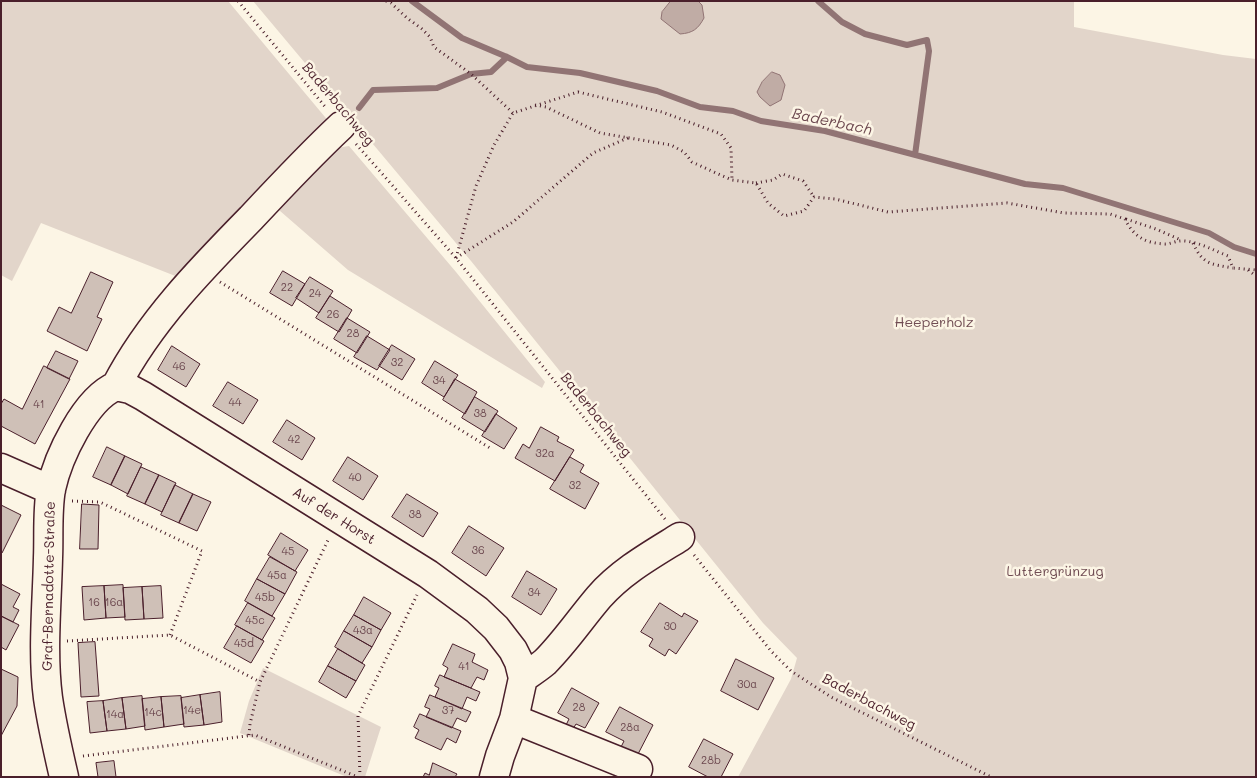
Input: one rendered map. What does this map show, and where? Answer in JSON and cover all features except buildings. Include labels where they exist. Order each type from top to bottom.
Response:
[{"type":"street","points":[[116,386],[123,372],[159,322],[200,270],[341,126]]},
{"type":"street","name":"Graf-Bernadotte-Straße","points":[[62,768],[53,730],[48,696],[46,642],[51,495],[64,450],[94,401],[106,390],[116,386]]},
{"type":"street","name":"Auf der Horst","points":[[116,386],[130,389],[143,396],[428,574],[477,610],[496,628],[513,650],[519,662],[523,678]]},
{"type":"street","points":[[1,468],[51,495]]},
{"type":"street","points":[[494,777],[514,719],[523,678],[544,663],[600,596],[622,574],[647,556],[680,537]]},
{"type":"street","points":[[514,719],[638,769]]},
{"type":"path","name":"Baderbachweg","points":[[238,1],[341,126],[456,258],[771,650],[791,670],[831,697],[990,777]]},
{"type":"path","points":[[386,1],[422,29],[430,37],[434,47],[471,74],[513,113]]},
{"type":"path","points":[[456,258],[476,186],[494,145],[513,113],[578,92],[662,112],[721,134],[731,148],[732,180]]},
{"type":"path","points":[[535,105],[546,107],[600,133],[671,145],[684,152],[692,162],[732,180],[756,183],[773,180],[782,174],[803,181],[814,197]]},
{"type":"path","points":[[456,258],[513,222],[593,153],[630,137]]},
{"type":"path","points":[[756,183],[768,203],[784,216],[804,211],[814,197]]},
{"type":"path","points":[[814,197],[835,199],[888,212],[1007,203],[1064,213],[1110,214],[1228,256],[1233,268]]},
{"type":"path","points":[[1125,219],[1131,231],[1143,240],[1166,244],[1181,240]]},
{"type":"path","points":[[1193,242],[1200,257],[1211,264],[1256,270]]},
{"type":"path","points":[[1247,269],[1256,276]]},
{"type":"path","points":[[200,270],[490,448]]},
{"type":"path","points":[[51,495],[100,502],[202,551],[170,636]]},
{"type":"path","points":[[249,736],[260,682],[338,519]]},
{"type":"path","points":[[62,768],[249,736],[260,736],[359,777],[358,716],[428,574]]},
{"type":"path","points":[[46,642],[170,636],[260,682]]},
{"type":"green space","points":[[1,1],[228,1],[330,123],[188,281],[41,223],[12,281],[1,275]]},
{"type":"green space","name":"Heeperholz","points":[[253,1],[1074,1],[1074,27],[1223,55],[1256,59],[1256,777],[738,777],[791,679],[797,658],[763,623],[471,261]]},
{"type":"green space","points":[[349,146],[456,272],[545,382],[542,388],[348,270],[272,204],[324,150]]},
{"type":"green space","points":[[263,668],[381,727],[365,777],[347,777],[240,733],[249,701]]},
{"type":"shaded area","points":[[671,1],[698,1],[702,5],[704,18],[700,25],[688,33],[680,34],[661,19],[662,12]]},
{"type":"shaded area","points":[[772,72],[780,75],[785,85],[781,100],[770,106],[757,92],[762,82]]},
{"type":"waterway","name":"Baderbach","points":[[412,1],[462,38],[527,67],[580,73],[657,91],[700,107],[733,111],[761,121],[825,131],[1025,184],[1063,188],[1209,233],[1234,247],[1256,254]]},
{"type":"waterway","points":[[818,1],[842,22],[865,34],[907,45],[927,40],[929,51],[915,155]]},
{"type":"waterway","points":[[359,108],[373,90],[437,88],[471,74],[491,72],[507,57]]},
{"type":"park label","name":"Luttergrünzug","points":[[1055,572]]}]
